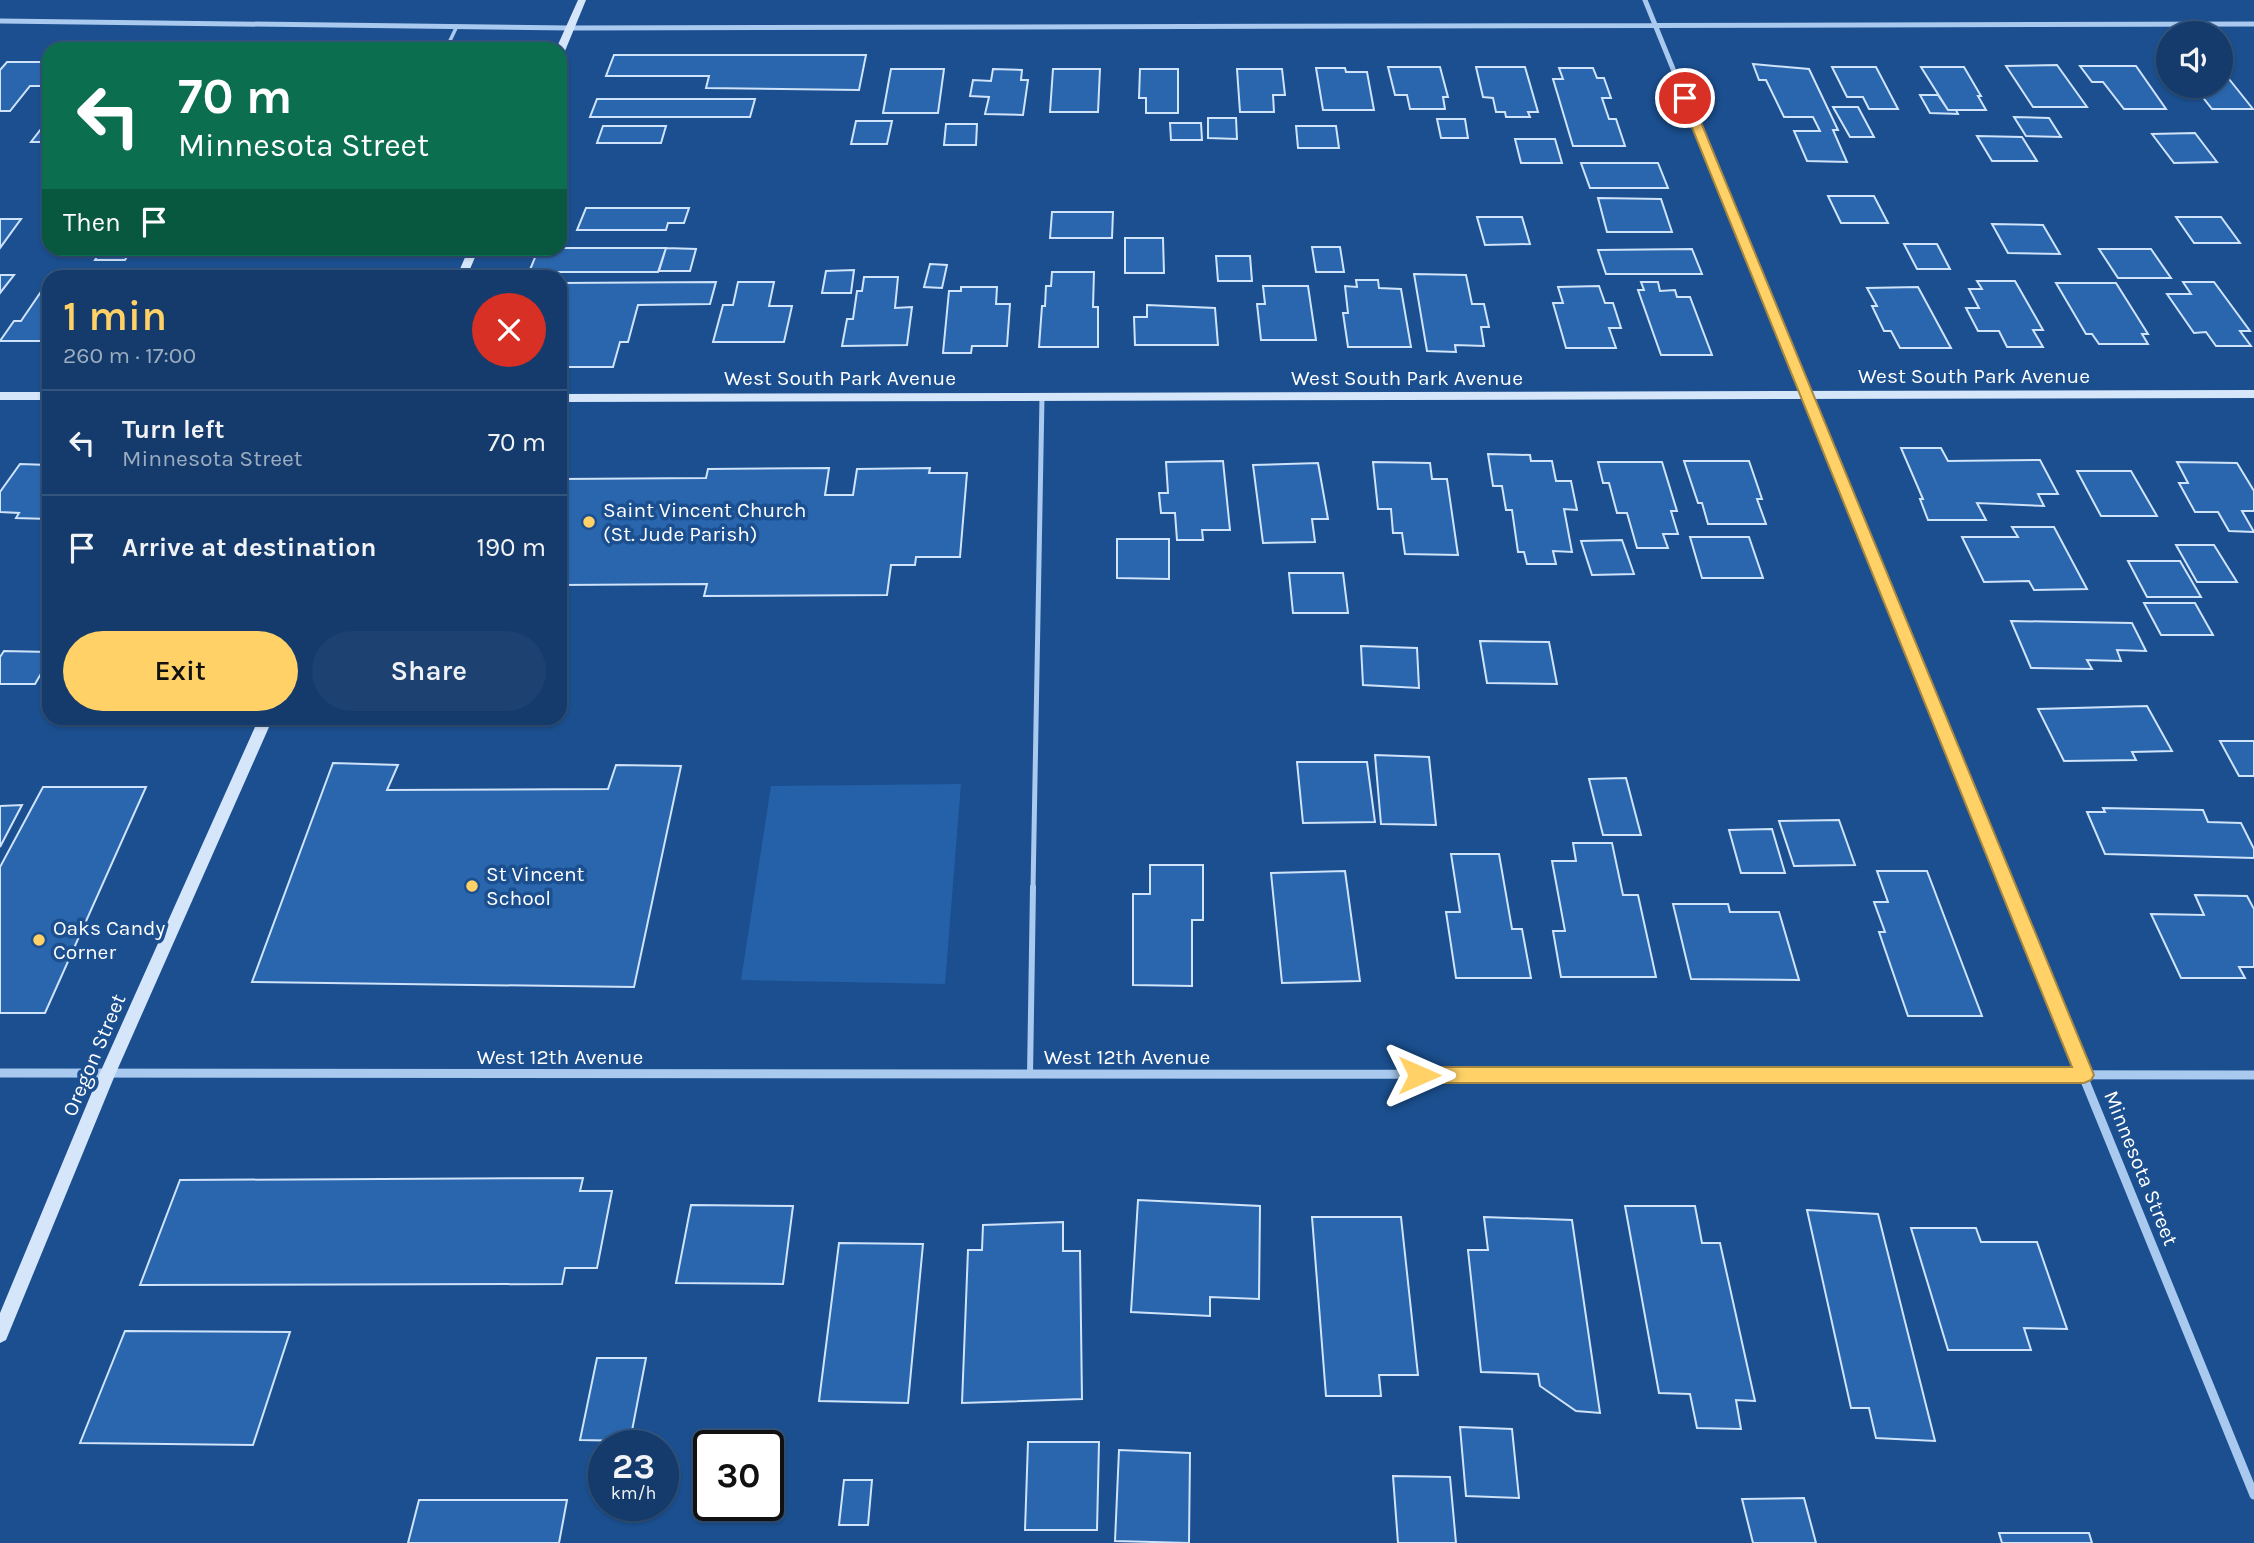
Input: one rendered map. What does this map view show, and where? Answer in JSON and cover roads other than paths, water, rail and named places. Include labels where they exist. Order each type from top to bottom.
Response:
[{"type":"main road","points":[[564,42],[582,0]]},
{"type":"main road","name":"West South Park Avenue","points":[[567,398],[2254,394]]},
{"type":"main road","points":[[0,396],[42,396]]},
{"type":"main road","name":"Oregon Street","points":[[0,1334],[107,1075],[263,725]]},
{"type":"street","name":"Minnesota Street","points":[[1645,0],[2254,1494]]},
{"type":"street","points":[[0,20],[570,28],[2254,24]]},
{"type":"street","name":"West 12th Avenue","points":[[0,1073],[2254,1074]]},
{"type":"lane","points":[[449,42],[457,26]]},
{"type":"lane","points":[[1030,1075],[1042,397]]},
{"type":"place","name":"Saint Vincent Church (St. Jude Parish)","points":[[589,522]]},
{"type":"place","name":"St Vincent School","points":[[472,886]]},
{"type":"place","name":"Oaks Candy Corner","points":[[39,940]]}]
